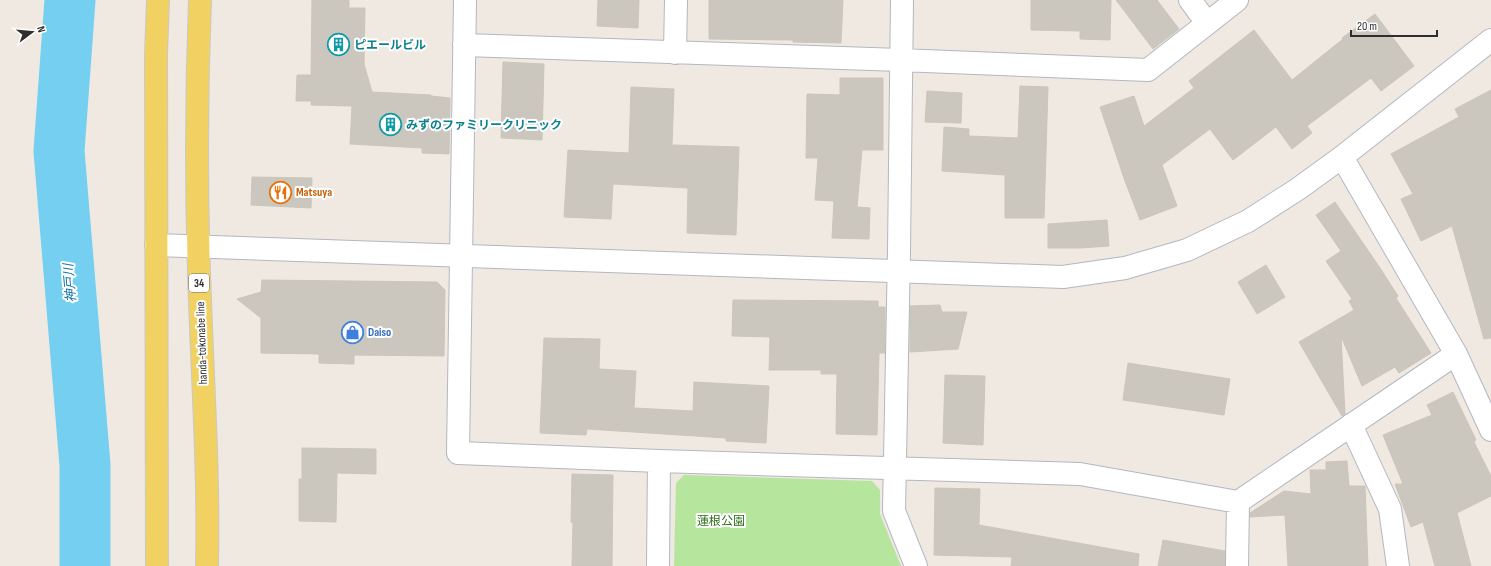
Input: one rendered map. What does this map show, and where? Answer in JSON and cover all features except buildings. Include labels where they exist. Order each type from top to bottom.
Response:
[{"type":"main road","points":[[157,566],[156,55],[158,0]]},
{"type":"main road","name":"handa-tokonabe line","points":[[200,0],[197,139],[207,566]]},
{"type":"street","points":[[465,0],[458,453],[659,461],[1080,474],[1238,502],[1456,354]]},
{"type":"street","points":[[675,54],[676,0]]},
{"type":"street","points":[[902,0],[900,60],[899,271],[894,511],[916,566]]},
{"type":"street","points":[[1190,0],[1207,23]]},
{"type":"street","points":[[464,46],[675,54],[900,60],[1148,70],[1237,0]]},
{"type":"street","points":[[156,246],[199,246],[1063,277],[1125,268],[1187,250],[1248,221],[1298,189],[1342,157],[1491,40]]},
{"type":"street","points":[[1342,157],[1456,354],[1491,430]]},
{"type":"street","points":[[1351,425],[1390,509],[1398,566]]},
{"type":"street","points":[[658,566],[659,461]]},
{"type":"street","points":[[1237,566],[1238,502]]},
{"type":"green space","name":"蓮根公園","points":[[684,475],[872,481],[880,490],[880,514],[901,566],[674,566],[676,483]]},
{"type":"waterway","name":"神戸川","points":[[70,0],[59,151],[85,465],[85,566]]},
{"type":"place","name":"ピエールビル","points":[[338,45]]},
{"type":"place","name":"みずのファミリークリニック","points":[[391,125]]},
{"type":"place","name":"Matsuya","points":[[281,192]]},
{"type":"place","name":"Daiso","points":[[353,332]]}]
